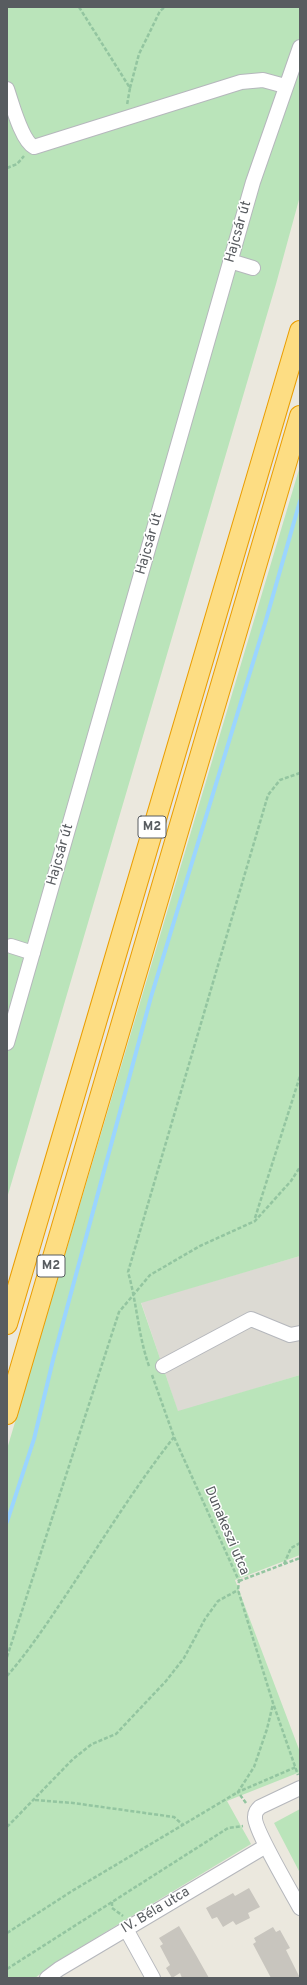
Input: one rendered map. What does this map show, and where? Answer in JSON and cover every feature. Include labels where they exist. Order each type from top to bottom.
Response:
[{"type":"highway","name":"M2","points":[[7,1324],[300,331]]},
{"type":"highway","name":"M2","points":[[7,1414],[300,416]]},
{"type":"street","name":"Hajcsár út","points":[[7,1043],[253,182],[285,86],[300,47]]},
{"type":"street","points":[[7,89],[22,131],[30,145],[34,147],[124,117],[242,82],[263,80],[285,86]]},
{"type":"street","points":[[230,261],[253,268]]},
{"type":"street","points":[[11,946],[33,953]]},
{"type":"street","points":[[163,1366],[250,1319],[290,1335],[300,1333]]},
{"type":"street","points":[[300,1788],[260,1806],[256,1810],[254,1818],[266,1846],[300,1908]]},
{"type":"street","name":"IV. Béla utca","points":[[47,1978],[59,1969],[266,1846]]},
{"type":"street","points":[[128,1928],[153,1978]]},
{"type":"path","points":[[79,7],[130,88]]},
{"type":"path","points":[[124,117],[139,54],[160,11],[165,7]]},
{"type":"path","points":[[7,168],[17,164],[34,147]]},
{"type":"path","name":"Dunakeszi utca","points":[[300,773],[280,780],[268,794],[128,1272],[134,1293],[136,1317],[144,1352],[174,1437],[239,1581],[238,1590],[273,1703],[300,1779]]},
{"type":"path","points":[[255,1221],[300,1076]]},
{"type":"path","points":[[7,1657],[119,1312],[150,1275],[200,1246],[255,1221],[291,1181],[300,1167]]},
{"type":"path","points":[[7,1676],[19,1663],[148,1471],[174,1437]]},
{"type":"path","points":[[283,1564],[291,1548],[300,1543]]},
{"type":"path","points":[[239,1581],[300,1558]]},
{"type":"path","points":[[7,1827],[73,1759],[92,1744],[116,1734],[180,1664],[205,1619],[218,1601],[238,1590]]},
{"type":"path","points":[[238,1792],[254,1767],[268,1729],[273,1703]]},
{"type":"path","points":[[7,1933],[72,1891],[182,1824],[238,1792],[296,1768]]},
{"type":"path","points":[[34,1800],[73,1803],[174,1817],[182,1824]]},
{"type":"path","points":[[7,1969],[228,1828],[256,1824]]},
{"type":"path","points":[[112,1902],[112,1908],[123,1916],[128,1928]]},
{"type":"shaded area","points":[[300,1256],[300,1375],[178,1412],[141,1302]]},
{"type":"green space","points":[[7,7],[300,7],[300,196],[276,284],[7,1198]]},
{"type":"green space","points":[[300,466],[300,1256],[141,1303],[178,1411],[300,1375],[300,1555],[235,1580],[300,1752],[300,1772],[227,1801],[251,1844],[56,1962],[35,1978],[7,1978],[7,1449]]},
{"type":"green space","points":[[300,1809],[300,1873],[274,1823]]},
{"type":"building","points":[[249,1888],[260,1907],[248,1913],[250,1918],[236,1925],[233,1921],[223,1927],[217,1917],[212,1919],[206,1908],[233,1893],[235,1896]]},
{"type":"building","points":[[179,1926],[209,1978],[182,1978],[180,1973],[172,1978],[166,1968],[170,1965],[160,1946],[163,1944],[159,1938]]},
{"type":"building","points":[[273,1927],[276,1932],[280,1930],[290,1948],[286,1950],[300,1978],[271,1978],[253,1944],[256,1942],[254,1938]]},
{"type":"waterway","points":[[7,1522],[34,1439],[54,1356],[151,997],[266,620],[300,501]]}]
